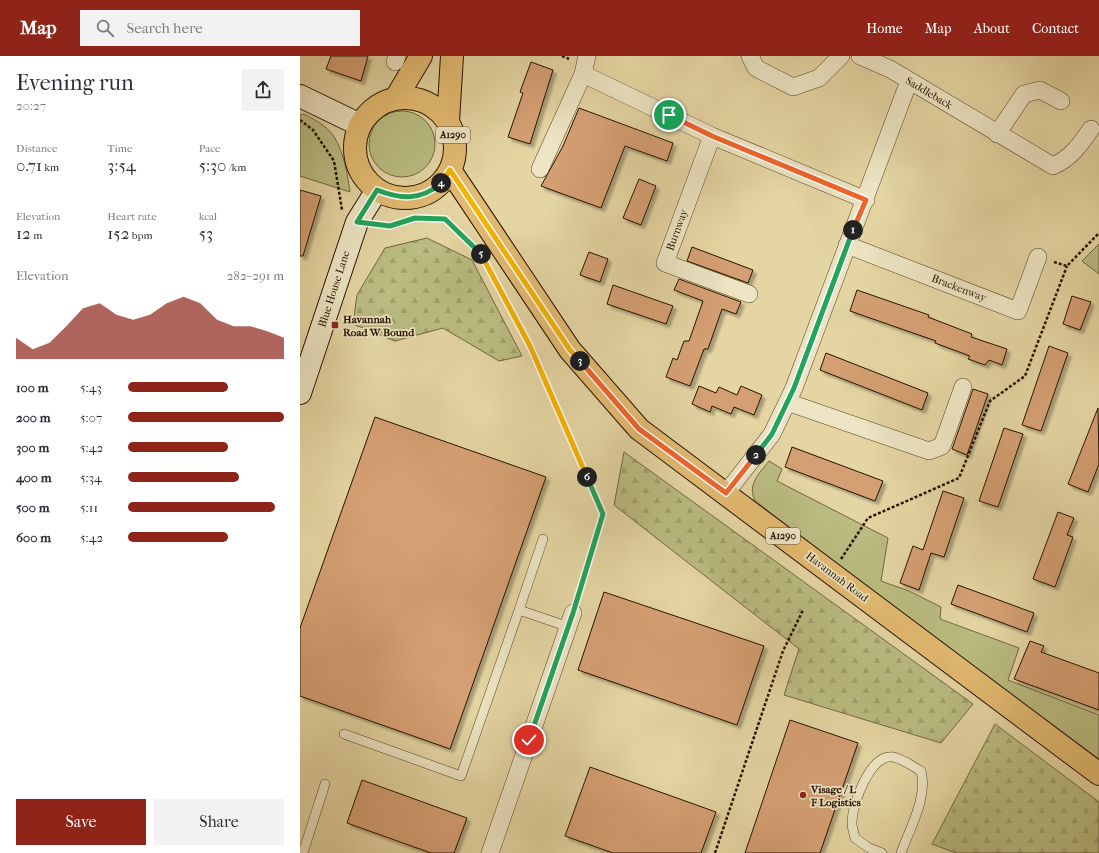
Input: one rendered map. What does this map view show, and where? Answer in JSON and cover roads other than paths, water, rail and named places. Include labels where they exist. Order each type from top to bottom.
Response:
[{"type":"main road","points":[[396,98],[421,56]]},
{"type":"main road","name":"A1290","points":[[448,121],[430,104],[414,98],[396,98],[385,101],[370,111],[360,125],[356,135],[354,153],[359,170],[377,190],[392,196],[408,198],[425,194],[440,184],[450,170],[455,155],[454,137],[448,121],[452,56]]},
{"type":"main road","name":"Havannah Road","points":[[450,170],[570,350],[639,429],[1099,774]]},
{"type":"street","points":[[540,169],[583,74],[587,56]]},
{"type":"street","points":[[750,56],[756,68],[793,87],[819,78],[841,56]]},
{"type":"street","name":"Saddleback","points":[[860,56],[890,69],[1053,166],[1066,160],[1080,146],[1090,129]]},
{"type":"street","points":[[583,74],[712,136],[866,200]]},
{"type":"street","points":[[726,493],[772,434],[787,402],[847,245],[866,200],[909,81]]},
{"type":"street","points":[[997,134],[1024,94],[1040,90],[1061,101]]},
{"type":"street","points":[[300,96],[360,125]]},
{"type":"street","name":"Burnway","points":[[712,136],[665,263],[749,294]]},
{"type":"street","name":"Blue House Lane","points":[[300,393],[357,222],[377,190]]},
{"type":"street","name":"Brackenway","points":[[847,245],[1018,310],[1038,257]]},
{"type":"street","points":[[787,402],[929,451],[942,446],[963,387]]},
{"type":"street","points":[[490,853],[571,620]]},
{"type":"lane","points":[[344,734],[462,776],[543,539]]},
{"type":"lane","points":[[519,610],[571,620]]},
{"type":"lane","points":[[882,853],[869,848],[855,838],[852,822],[858,799],[869,771],[880,760],[892,757],[905,761],[921,771],[923,780],[923,793],[901,853]]},
{"type":"lane","points":[[303,853],[325,784]]},
{"type":"place","name":"Havannah Road W Bound","points":[[335,325]]},
{"type":"place","name":"Visage / L F Logistics","points":[[803,795]]}]
